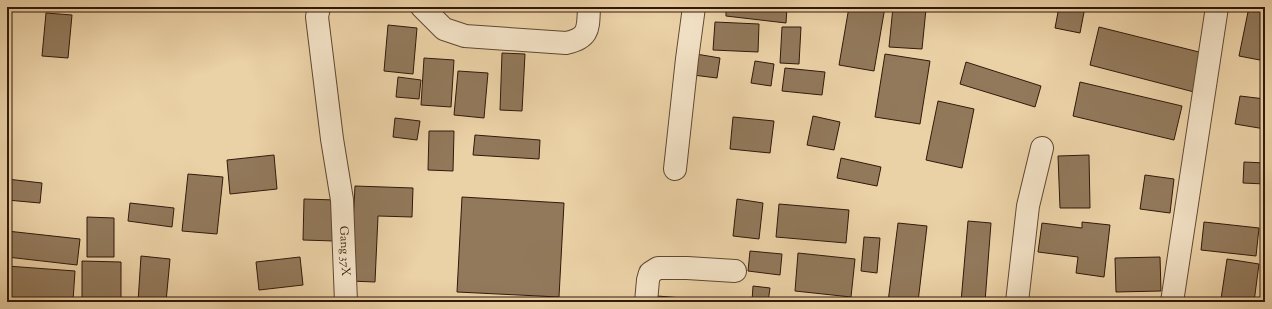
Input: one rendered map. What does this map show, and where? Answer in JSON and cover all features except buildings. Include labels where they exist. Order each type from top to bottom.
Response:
[{"type":"street","name":"Gang 37X","points":[[319,7],[316,17],[342,200],[346,302]]},
{"type":"street","points":[[422,7],[444,29],[465,36],[566,43],[576,41],[583,37],[588,26],[589,7]]},
{"type":"street","points":[[675,169],[694,7]]},
{"type":"street","points":[[1172,302],[1217,7]]},
{"type":"street","points":[[1017,302],[1028,206],[1042,148]]},
{"type":"street","points":[[646,302],[650,273],[658,268],[735,271]]}]
